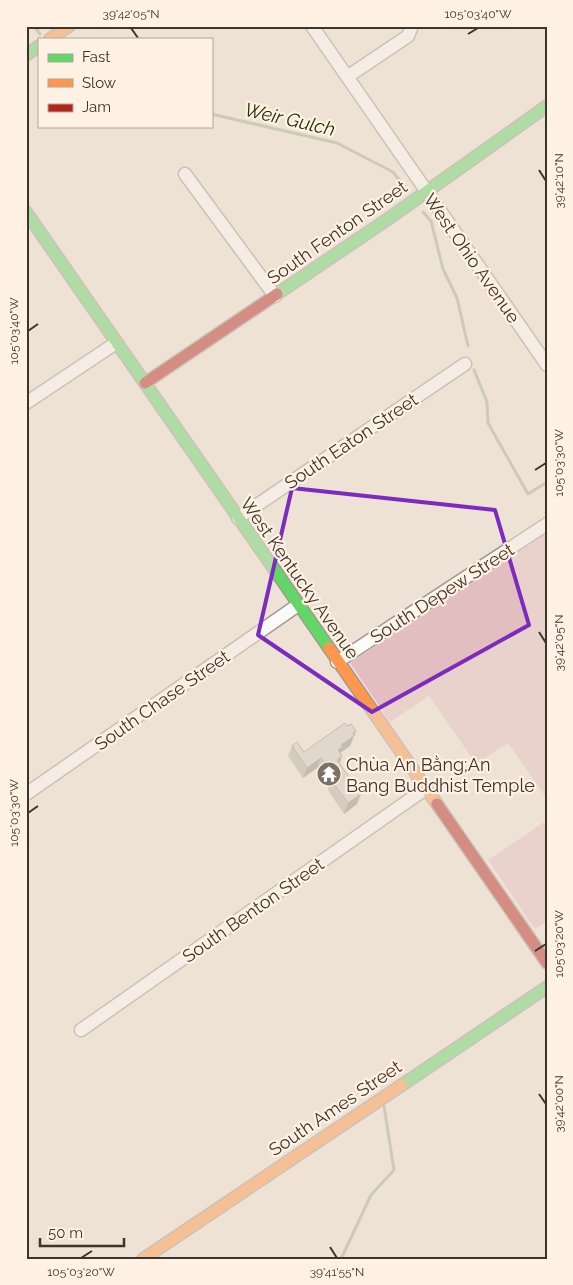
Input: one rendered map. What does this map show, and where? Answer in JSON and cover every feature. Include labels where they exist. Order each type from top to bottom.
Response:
[{"type":"street","points":[[51,38],[69,26]]},
{"type":"street","name":"West Ohio Avenue","points":[[312,26],[547,365]]},
{"type":"street","points":[[347,77],[408,36],[412,26]]},
{"type":"street","points":[[26,55],[38,47]]},
{"type":"street","name":"South Fenton Street","points":[[145,383],[275,296],[547,106]]},
{"type":"street","points":[[185,174],[275,296]]},
{"type":"street","name":"West Kentucky Avenue","points":[[26,212],[547,964]]},
{"type":"street","points":[[26,404],[116,343]]},
{"type":"street","name":"South Eaton Street","points":[[238,518],[464,364]]},
{"type":"street","name":"South Depew Street","points":[[337,662],[547,524]]},
{"type":"street","name":"South Chase Street","points":[[26,794],[298,605]]},
{"type":"street","name":"South Benton Street","points":[[81,1030],[425,789]]},
{"type":"street","name":"South Ames Street","points":[[143,1259],[547,987]]},
{"type":"highlighted area","points":[[292,488],[495,510],[529,625],[372,712],[258,635]]},
{"type":"shaded area","points":[[547,533],[547,799],[508,743],[476,764],[429,696],[390,722],[350,663]]},
{"type":"shaded area","points":[[547,820],[547,921],[535,929],[488,860]]},
{"type":"building","points":[[345,723],[347,726],[351,724],[356,731],[353,733],[354,736],[341,745],[343,746],[338,750],[342,756],[337,760],[361,794],[348,803],[331,780],[335,777],[321,758],[307,768],[292,746],[297,742],[304,752]]},
{"type":"waterway","name":"Weir Gulch","points":[[34,26],[40,34]]},
{"type":"waterway","name":"Weir Gulch","points":[[212,114],[337,143],[393,172],[408,191]]},
{"type":"waterway","name":"Weir Gulch","points":[[423,212],[431,221],[443,269],[457,298],[468,346]]},
{"type":"waterway","name":"Weir Gulch","points":[[474,370],[487,402],[488,423],[528,494],[547,482]]},
{"type":"waterway","points":[[341,1259],[371,1195],[394,1170],[384,1106]]},
{"type":"traffic: fast","points":[[26,55],[38,47]]},
{"type":"traffic: fast","points":[[277,294],[388,219],[547,106]]},
{"type":"traffic: fast","points":[[26,212],[329,648]]},
{"type":"traffic: fast","points":[[402,1085],[547,987]]},
{"type":"traffic: slow","points":[[51,38],[69,26]]},
{"type":"traffic: slow","points":[[329,648],[437,804]]},
{"type":"traffic: slow","points":[[143,1259],[402,1085]]},
{"type":"traffic: jam","points":[[145,383],[277,294]]},
{"type":"traffic: jam","points":[[437,804],[547,963]]},
{"type":"place","name":"Chùa An Bằng;An Bang Buddhist Temple","points":[[329,774]]}]
